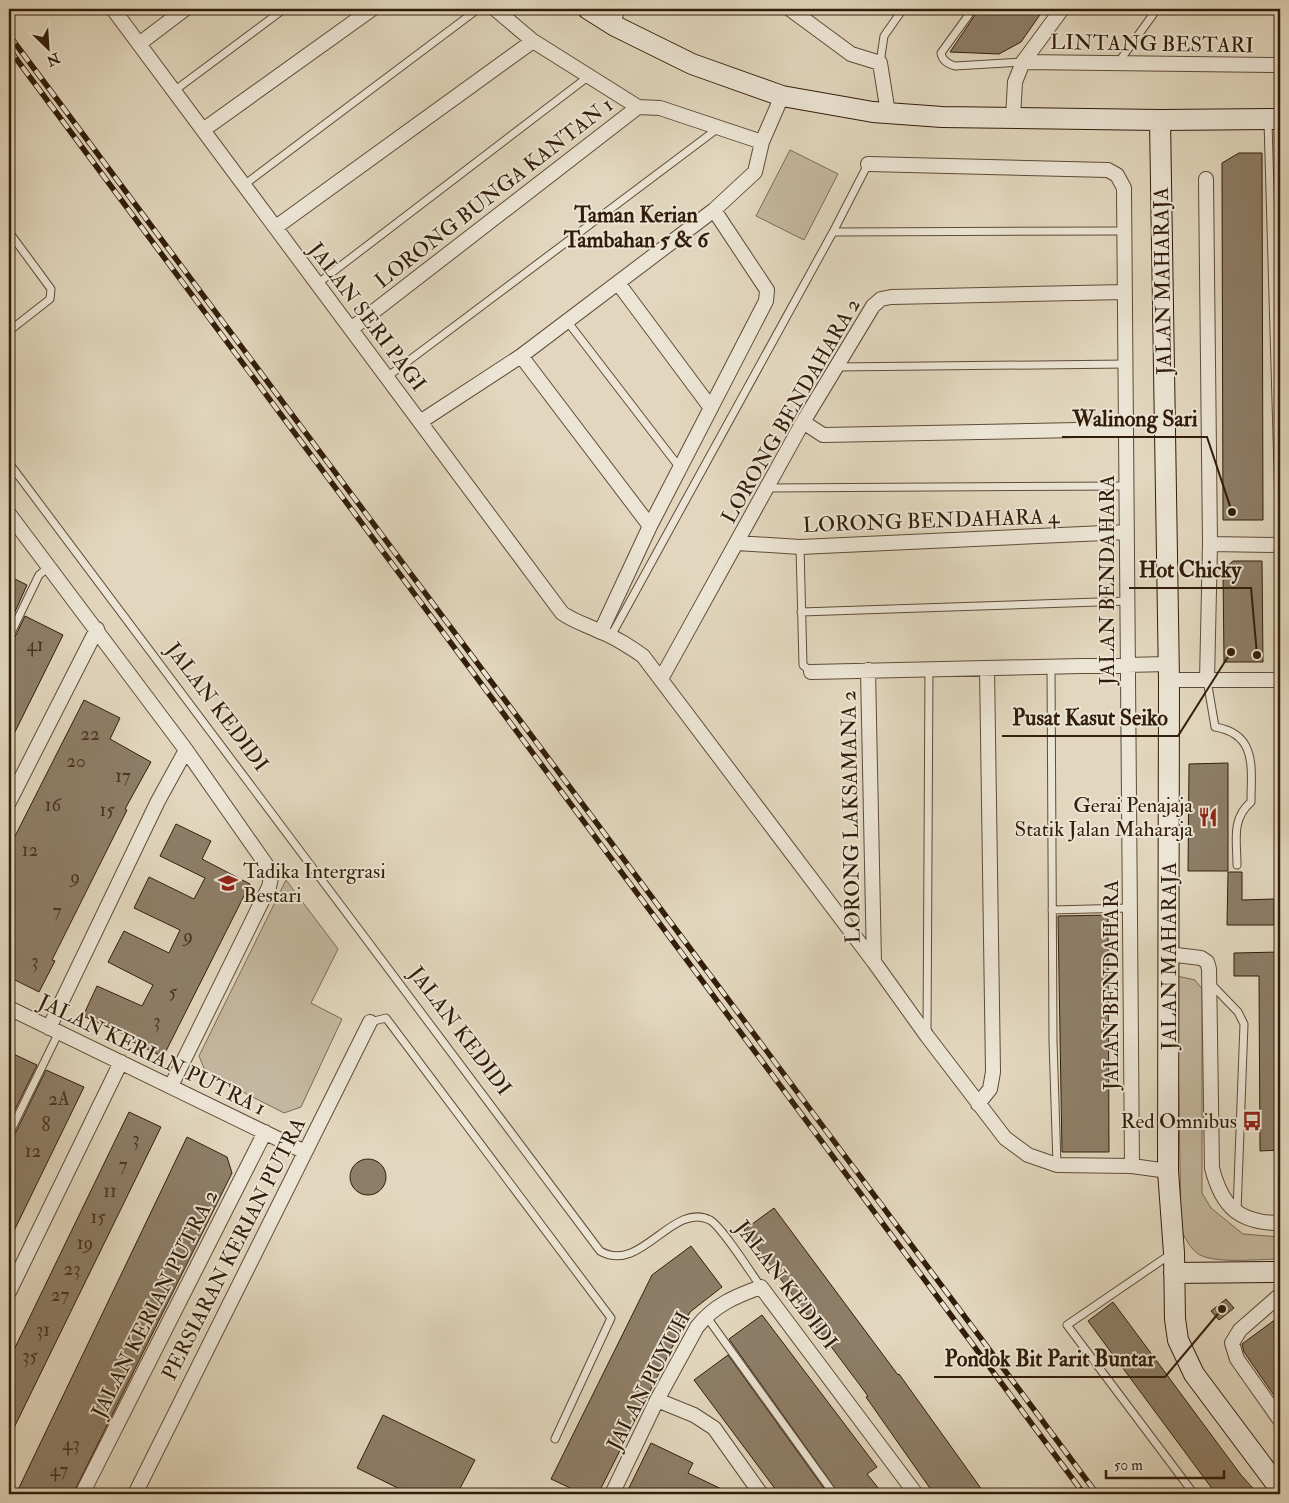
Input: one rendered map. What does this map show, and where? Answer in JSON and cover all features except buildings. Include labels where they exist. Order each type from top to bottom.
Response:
[{"type":"street","name":"JALAN SERI PAGI","points":[[113,9],[562,613],[576,623],[606,634],[643,656],[1005,1138],[1028,1154],[1057,1165]]},
{"type":"street","points":[[139,44],[185,9]]},
{"type":"street","points":[[203,130],[372,9]]},
{"type":"street","points":[[495,9],[533,41],[638,107],[660,108],[762,142]]},
{"type":"street","points":[[588,9],[618,17],[692,64],[782,96],[888,113],[942,118],[1274,119]]},
{"type":"street","points":[[1013,118],[1015,82],[1023,62],[1062,9]]},
{"type":"street","points":[[799,11],[851,54],[880,63],[888,113]]},
{"type":"street","points":[[276,227],[533,41]]},
{"type":"street","name":"LINTANG BESTARI","points":[[1023,62],[1280,65]]},
{"type":"street","points":[[420,422],[521,356],[714,210],[755,172],[762,142],[782,96]]},
{"type":"street","name":"LORONG BUNGA KANTAN 1","points":[[351,329],[638,107]]},
{"type":"street","name":"JALAN MAHARAJA","points":[[1160,120],[1169,672],[1168,1171],[1174,1253],[1175,1319],[1178,1340],[1194,1374],[1277,1477]]},
{"type":"street","name":"JALAN BENDAHARA","points":[[868,164],[1108,170],[1117,175],[1124,188],[1132,1166]]},
{"type":"street","points":[[1206,179],[1210,544],[1207,680]]},
{"type":"street","points":[[606,634],[650,526],[766,301],[767,290],[714,210]]},
{"type":"street","points":[[618,282],[711,408]]},
{"type":"street","name":"LORONG BENDAHARA 2","points":[[661,679],[803,422],[873,306],[881,299],[891,296],[1125,292]]},
{"type":"street","points":[[521,356],[650,526]]},
{"type":"street","points":[[803,422],[823,435],[1126,428]]},
{"type":"street","points":[[9,514],[186,750],[269,868],[272,878],[171,1086]]},
{"type":"street","name":"LORONG BENDAHARA 4","points":[[737,543],[800,547],[1127,532]]},
{"type":"street","points":[[1210,544],[1280,545]]},
{"type":"street","points":[[9,802],[97,629]]},
{"type":"street","points":[[811,672],[1128,665],[1207,680],[1280,680]]},
{"type":"street","points":[[978,1104],[990,1089],[993,1072],[987,668]]},
{"type":"street","name":"LORONG LAKSAMANA 2","points":[[868,670],[874,962]]},
{"type":"street","points":[[54,1030],[158,801],[186,750]]},
{"type":"street","points":[[1168,954],[1201,958],[1207,962],[1212,1168],[1218,1190],[1237,1214],[1262,1223],[1280,1223]]},
{"type":"street","name":"JALAN KERIAN PUTRA 1","points":[[9,1008],[305,1152]]},
{"type":"street","name":"PERSIARAN KERIAN PUTRA","points":[[134,1494],[370,1022]]},
{"type":"street","points":[[9,1292],[121,1062]]},
{"type":"street","name":"JALAN KERIAN PUTRA 2","points":[[82,1494],[264,1132]]},
{"type":"street","points":[[1057,1165],[1132,1166],[1168,1171]]},
{"type":"street","points":[[1174,1273],[1280,1272]]},
{"type":"street","name":"JALAN PUYUH","points":[[612,1494],[657,1400],[697,1326],[705,1316],[736,1296],[761,1287]]},
{"type":"street","name":"JALAN KEDIDI","points":[[761,1287],[916,1494]]},
{"type":"street","points":[[1280,1295],[1240,1330],[1232,1343],[1236,1359],[1280,1420]]},
{"type":"street","points":[[657,1400],[694,1415],[714,1428],[761,1494]]},
{"type":"lane","points":[[174,91],[284,9]]},
{"type":"lane","points":[[244,185],[478,9]]},
{"type":"lane","points":[[880,63],[884,36],[903,9]]},
{"type":"lane","points":[[973,9],[941,53],[942,58],[947,64],[955,66],[1023,62]]},
{"type":"lane","points":[[1117,64],[1158,9]]},
{"type":"lane","points":[[318,284],[589,76]]},
{"type":"lane","points":[[1274,119],[1280,541]]},
{"type":"lane","points":[[387,377],[717,128]]},
{"type":"lane","points":[[606,634],[833,232],[868,164]]},
{"type":"lane","points":[[833,232],[1124,231]]},
{"type":"lane","points":[[9,232],[51,290],[50,299],[43,306],[9,331]]},
{"type":"lane","points":[[567,321],[680,469]]},
{"type":"lane","points":[[836,367],[1126,364]]},
{"type":"lane","name":"JALAN KEDIDI","points":[[9,463],[600,1250],[610,1256],[619,1257],[630,1254],[679,1222],[695,1216],[710,1220],[720,1230],[761,1287]]},
{"type":"lane","points":[[768,488],[1126,486]]},
{"type":"lane","points":[[800,547],[802,665],[811,672]]},
{"type":"lane","points":[[9,636],[39,575],[50,567]]},
{"type":"lane","points":[[802,612],[1128,601]]},
{"type":"lane","points":[[1051,666],[1052,910],[1057,1165]]},
{"type":"lane","points":[[927,1036],[928,669]]},
{"type":"lane","points":[[1207,680],[1215,728],[1227,729],[1239,738],[1251,754],[1251,802],[1240,811],[1237,828],[1237,865]]},
{"type":"lane","points":[[1052,910],[1130,908]]},
{"type":"lane","points":[[1209,983],[1238,1012],[1244,1024],[1237,1214]]},
{"type":"lane","points":[[370,1022],[386,1018],[611,1318],[555,1439]]},
{"type":"lane","points":[[9,1134],[54,1030]]},
{"type":"lane","points":[[1174,1253],[1067,1325],[1194,1494]]},
{"type":"lane","points":[[705,1316],[834,1494]]},
{"type":"shaded area","points":[[790,150],[838,174],[804,240],[756,216]]},
{"type":"shaded area","points":[[286,880],[338,949],[311,1003],[342,1019],[301,1107],[284,1113],[206,1073],[199,1056]]},
{"type":"shaded area","points":[[1177,976],[1195,980],[1202,989],[1202,1193],[1211,1208],[1243,1234],[1280,1237],[1280,1259],[1228,1260],[1208,1258],[1194,1250],[1181,1230]]},
{"type":"railway","points":[[9,35],[1097,1494]]},
{"type":"railway","points":[[9,49],[1084,1494]]},
{"type":"place","name":"Walinong Sari","points":[[1232,512]]},
{"type":"place","name":"Pusat Kasut Seiko","points":[[1231,652]]},
{"type":"place","name":"Hot Chicky","points":[[1257,655]]},
{"type":"place","name":"Gerai Penajaja Statik Jalan Maharaja","points":[[1208,817]]},
{"type":"place","name":"Tadika Intergrasi Bestari","points":[[228,883]]},
{"type":"place","name":"Red Omnibus","points":[[1252,1121]]},
{"type":"place","name":"Pondok Bit Parit Buntar","points":[[1222,1309]]},
{"type":"district","name":"Taman Kerian Tambahan 5 & 6","points":[[636,228]]}]
